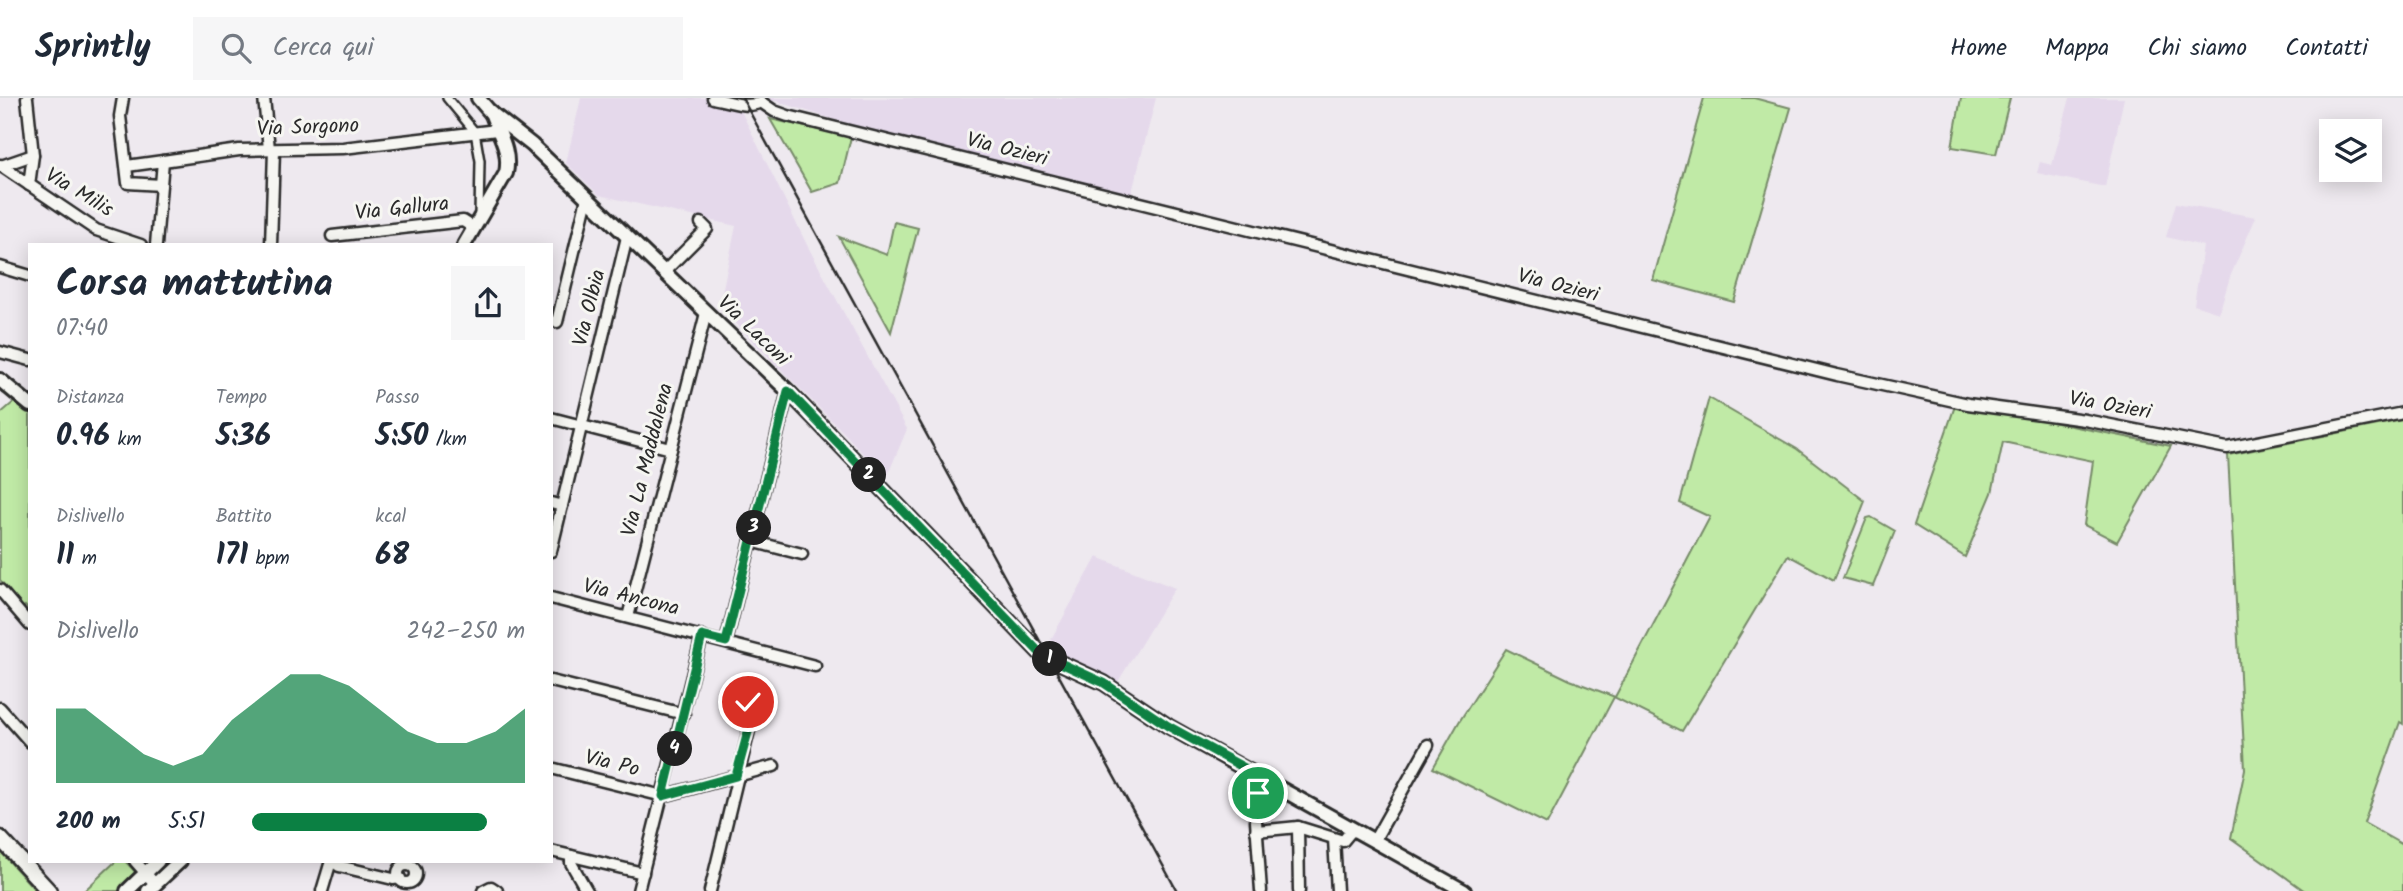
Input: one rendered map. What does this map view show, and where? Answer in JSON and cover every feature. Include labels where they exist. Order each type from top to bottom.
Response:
[{"type":"main road","points":[[0,838],[48,891]]},
{"type":"street","points":[[27,98],[33,155],[29,185]]},
{"type":"street","points":[[123,98],[120,116],[128,183],[161,186]]},
{"type":"street","points":[[264,98],[272,150],[271,243]]},
{"type":"street","points":[[447,98],[475,132],[480,161],[477,224]]},
{"type":"street","name":"Via Laconi","points":[[478,98],[527,141],[788,391],[1041,654],[1104,683],[1168,726],[1464,891]]},
{"type":"street","name":"Via Ozieri","points":[[713,98],[756,105],[762,100],[774,111],[788,116],[1837,375],[1968,404],[2085,420],[2227,448],[2403,413]]},
{"type":"street","points":[[491,112],[497,130],[504,140],[509,162]]},
{"type":"street","name":"Via Sorgono","points":[[127,166],[239,150],[343,148],[497,130]]},
{"type":"street","points":[[465,243],[506,173],[509,162],[527,141]]},
{"type":"street","points":[[0,166],[33,155]]},
{"type":"street","points":[[156,243],[163,161]]},
{"type":"street","name":"Via Milis","points":[[0,166],[96,230],[135,243]]},
{"type":"street","points":[[557,322],[587,198]]},
{"type":"street","name":"Via Gallura","points":[[332,236],[463,221],[477,224]]},
{"type":"street","points":[[664,272],[707,229],[701,223]]},
{"type":"street","name":"Via Olbia","points":[[553,536],[557,505],[582,426],[627,237]]},
{"type":"street","points":[[0,267],[28,275]]},
{"type":"street","name":"Via La Maddalena","points":[[628,617],[706,313]]},
{"type":"street","points":[[0,352],[28,359]]},
{"type":"street","points":[[0,380],[28,403]]},
{"type":"street","points":[[726,642],[788,391]]},
{"type":"street","points":[[553,419],[671,449]]},
{"type":"street","points":[[751,541],[802,554]]},
{"type":"street","points":[[0,590],[28,623]]},
{"type":"street","name":"Via Ancona","points":[[553,598],[815,666]]},
{"type":"street","points":[[638,891],[702,636]]},
{"type":"street","points":[[553,681],[684,714]]},
{"type":"street","points":[[710,891],[754,710],[752,702]]},
{"type":"street","points":[[0,708],[28,739]]},
{"type":"street","points":[[1374,841],[1428,745]]},
{"type":"street","points":[[663,796],[774,766]]},
{"type":"street","name":"Via Po","points":[[553,768],[663,796]]},
{"type":"street","points":[[1261,777],[1256,831],[1261,891]]},
{"type":"street","points":[[1256,831],[1298,827],[1343,841],[1353,829]]},
{"type":"street","points":[[1298,827],[1299,891]]},
{"type":"street","points":[[1334,839],[1337,891]]},
{"type":"street","points":[[553,852],[643,873]]},
{"type":"street","points":[[571,856],[571,863],[587,891]]},
{"type":"street","points":[[137,863],[146,873],[152,887],[178,863]]},
{"type":"street","points":[[127,891],[156,863]]},
{"type":"street","points":[[322,891],[330,863]]},
{"type":"street","points":[[334,863],[393,879],[400,878]]},
{"type":"street","points":[[483,891],[491,887],[497,891]]},
{"type":"shaded area","points":[[581,98],[1156,98],[1131,196],[975,165],[776,101],[735,99],[807,245],[907,429],[886,479],[719,307],[736,226],[599,195],[566,163]]},
{"type":"shaded area","points":[[2070,98],[2124,98],[2105,187],[2037,173],[2040,162],[2052,165]]},
{"type":"shaded area","points":[[2176,203],[2256,217],[2230,277],[2219,313],[2194,305],[2203,246],[2166,237]]},
{"type":"shaded area","points":[[1097,557],[1175,588],[1116,685],[1058,656],[1050,641]]},
{"type":"green space","points":[[1704,98],[1754,98],[1791,108],[1734,302],[1653,280]]},
{"type":"green space","points":[[1961,98],[2010,98],[1996,154],[1952,147]]},
{"type":"green space","points":[[770,119],[851,137],[840,183],[812,192]]},
{"type":"green space","points":[[894,222],[918,228],[891,332],[839,237],[887,255]]},
{"type":"green space","points":[[1709,398],[1797,449],[1865,501],[1834,580],[1788,555],[1682,731],[1614,697],[1547,824],[1433,768],[1506,649],[1570,680],[1615,697],[1710,517],[1680,503]]},
{"type":"green space","points":[[15,401],[28,411],[28,609],[25,606],[23,608],[0,580],[0,414]]},
{"type":"green space","points":[[1956,403],[2171,446],[2117,542],[2084,525],[2093,461],[2003,442],[1992,493],[1965,557],[1914,525]]},
{"type":"green space","points":[[2403,420],[2403,724],[2400,722],[2364,823],[2403,845],[2403,891],[2305,891],[2231,838],[2245,769],[2228,455]]},
{"type":"green space","points":[[1871,517],[1895,531],[1873,586],[1843,578],[1867,518]]},
{"type":"green space","points":[[0,851],[36,891],[0,891]]},
{"type":"green space","points":[[114,863],[127,863],[140,877],[125,891],[84,891]]},
{"type":"railway","points":[[742,98],[1177,891]]},
{"type":"route","points":[[748,702],[752,702],[754,710],[736,776],[663,796],[702,636],[726,642],[788,391],[1041,654],[1104,683],[1168,726],[1261,777],[1258,793]]}]
